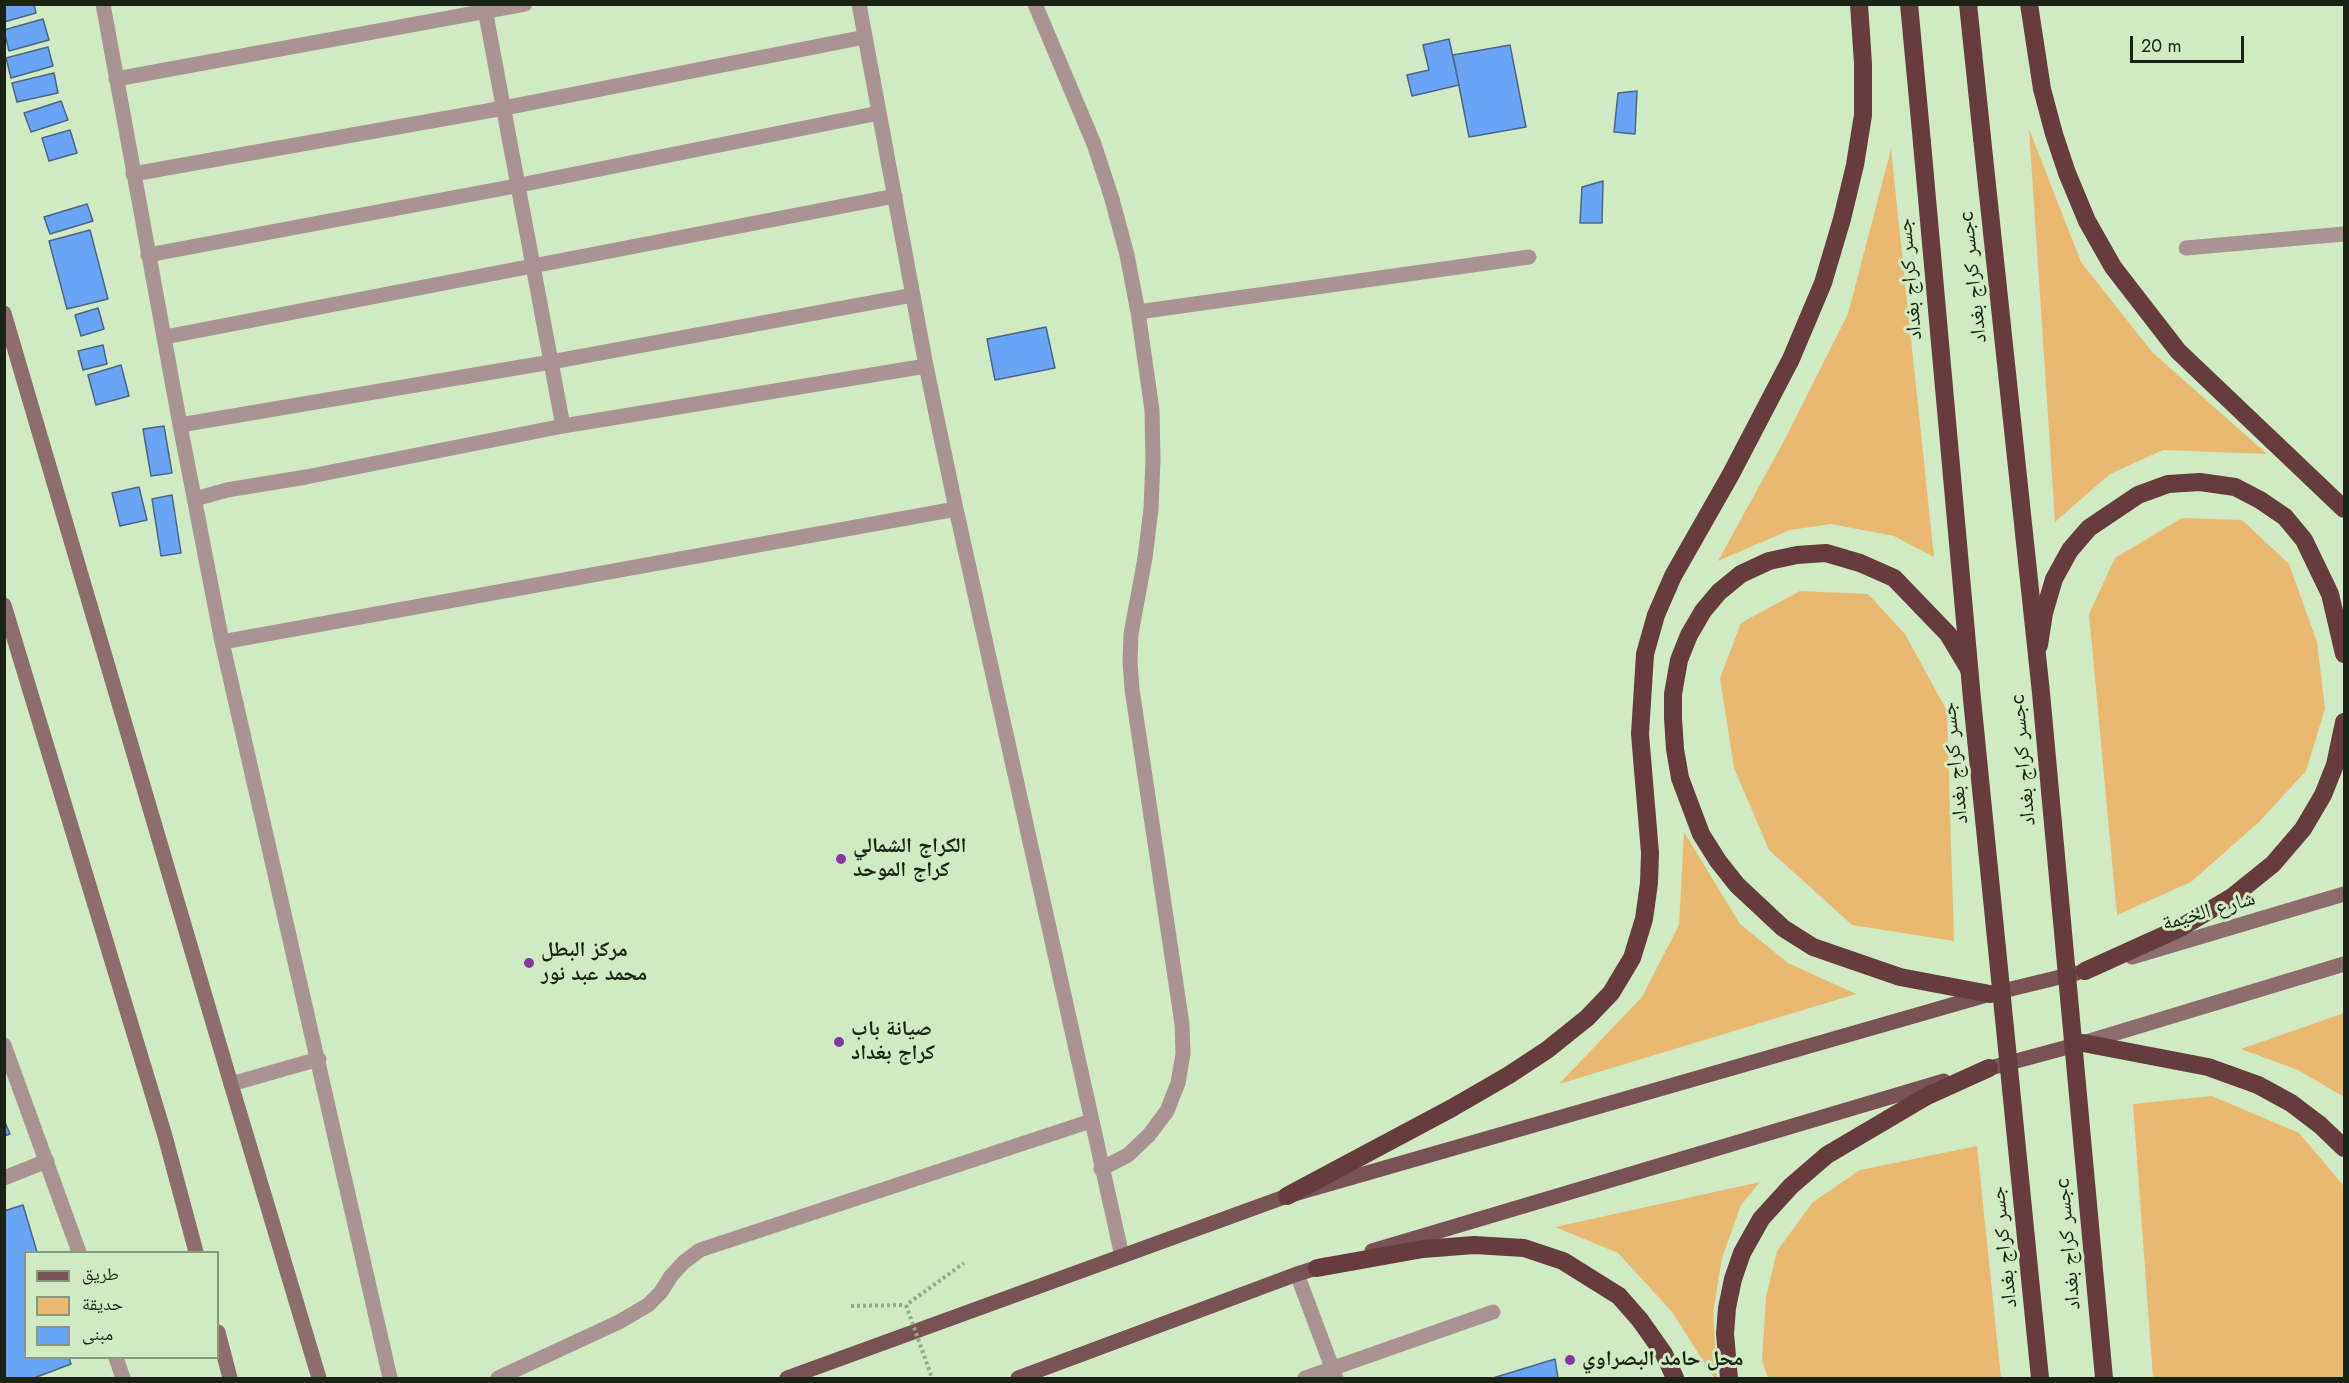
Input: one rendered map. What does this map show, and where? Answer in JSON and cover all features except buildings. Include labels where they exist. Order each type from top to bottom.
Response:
[{"type":"highway","points":[[1287,1196],[1452,1108],[1547,1050],[1587,1018],[1611,993],[1632,958],[1644,919],[1649,883],[1650,853],[1640,734],[1645,654],[1656,615],[1673,576],[1731,474],[1791,359],[1823,283],[1856,165],[1863,115],[1863,64],[1859,4]]},
{"type":"highway","name":"جسر كراج بغداد","points":[[1910,4],[1969,669],[2038,1348],[2038,1378]]},
{"type":"highway","name":"جسر كراج بغدادc","points":[[1968,4],[2037,660],[2104,1378]]},
{"type":"highway","points":[[2029,4],[2042,89],[2054,134],[2087,221],[2113,267],[2178,351],[2344,509]]},
{"type":"highway","points":[[2037,660],[2044,613],[2055,579],[2070,550],[2082,535],[2110,511],[2138,495],[2168,484],[2200,482],[2235,487],[2260,500],[2285,518],[2304,540],[2319,567],[2330,594],[2344,654]]},
{"type":"highway","points":[[1969,669],[1948,634],[1894,578],[1860,563],[1826,553],[1797,555],[1768,561],[1741,574],[1719,592],[1698,619],[1679,660],[1673,694],[1675,749],[1680,778],[1701,834],[1737,885],[1783,928],[1813,947],[1891,975],[1990,994]]},
{"type":"highway","points":[[2085,971],[2181,928],[2232,897],[2272,864],[2303,829],[2323,795],[2335,765],[2344,722]]},
{"type":"highway","points":[[2084,1043],[2208,1067],[2258,1085],[2320,1125],[2344,1148]]},
{"type":"highway","points":[[1729,1378],[1725,1334],[1727,1308],[1733,1279],[1742,1253],[1761,1219],[1791,1186],[1827,1155],[1927,1096],[1989,1068]]},
{"type":"highway","points":[[1317,1268],[1423,1249],[1474,1245],[1524,1248],[1563,1261],[1619,1296],[1640,1320],[1664,1354],[1675,1378]]},
{"type":"highway","points":[[2101,1337],[2112,1378]]},
{"type":"main road","points":[[4,313],[319,1378]]},
{"type":"main road","points":[[4,604],[165,1136],[196,1251]]},
{"type":"main road","name":"شارع الخيمة","points":[[2085,971],[2344,894]]},
{"type":"main road","points":[[1017,1378],[1297,1274],[1989,1068],[2084,1043],[2344,964]]},
{"type":"main road","points":[[787,1378],[1287,1196],[1990,994],[2085,971]]},
{"type":"main road","points":[[219,1336],[230,1378]]},
{"type":"street","points":[[103,4],[222,642],[390,1378]]},
{"type":"street","points":[[116,79],[485,8],[525,4]]},
{"type":"street","points":[[859,4],[926,366],[956,509],[1122,1256]]},
{"type":"street","points":[[1035,4],[1094,144],[1124,244],[1138,312],[1152,410],[1151,509],[1145,558],[1131,634],[1130,662],[1133,701],[1182,1024],[1184,1054],[1178,1083],[1167,1111],[1149,1135],[1128,1155],[1101,1169]]},
{"type":"street","points":[[485,8],[563,426]]},
{"type":"street","points":[[134,174],[504,108],[865,37]]},
{"type":"street","points":[[148,255],[518,185],[879,113]]},
{"type":"street","points":[[165,337],[895,196]]},
{"type":"street","points":[[2187,248],[2344,234]]},
{"type":"street","points":[[1138,312],[1529,258]]},
{"type":"street","points":[[180,425],[551,362],[913,295]]},
{"type":"street","points":[[195,499],[227,490],[306,477],[563,426],[926,366]]},
{"type":"street","points":[[222,642],[956,509]]},
{"type":"street","points":[[4,1045],[79,1251]]},
{"type":"street","points":[[231,1084],[319,1059]]},
{"type":"street","points":[[498,1378],[619,1322],[648,1305],[684,1262],[700,1251],[1091,1121]]},
{"type":"street","points":[[4,1178],[47,1161]]},
{"type":"street","points":[[1297,1274],[1335,1373]]},
{"type":"street","points":[[1305,1378],[1335,1373],[1493,1312]]},
{"type":"street","points":[[116,1359],[123,1378]]},
{"type":"path","points":[[851,1306],[906,1305],[964,1263]]},
{"type":"path","points":[[906,1305],[932,1378]]},
{"type":"green space","points":[[2029,129],[2081,262],[2152,352],[2267,454],[2163,450],[2110,474],[2055,522]]},
{"type":"green space","points":[[1891,149],[1934,557],[1894,536],[1831,524],[1790,530],[1718,561],[1785,439],[1848,314]]},
{"type":"green space","points":[[2182,518],[2242,520],[2289,564],[2317,642],[2325,709],[2306,771],[2259,822],[2191,882],[2117,915],[2089,614],[2115,558]]},
{"type":"green space","points":[[1800,591],[1868,594],[1905,634],[1947,711],[1954,941],[1852,925],[1769,850],[1734,768],[1720,678],[1741,623]]},
{"type":"green space","points":[[1684,832],[1740,924],[1788,963],[1856,994],[1559,1084],[1642,997],[1679,925]]},
{"type":"green space","points":[[2344,1013],[2344,1097],[2298,1070],[2241,1049]]},
{"type":"green space","points":[[2212,1096],[2299,1133],[2344,1186],[2344,1378],[2153,1378],[2133,1104]]},
{"type":"green space","points":[[1977,1146],[2001,1378],[1768,1378],[1762,1360],[1766,1297],[1777,1251],[1813,1202],[1860,1170]]},
{"type":"green space","points":[[1760,1182],[1741,1205],[1722,1258],[1713,1312],[1717,1378],[1714,1378],[1672,1312],[1618,1253],[1555,1227]]},
{"type":"place","name":"الكراج الشمالي كراج الموحد","points":[[841,859]]},
{"type":"place","name":"مركز البطل محمد عبد نور","points":[[529,963]]},
{"type":"place","name":"صيانة باب كراج بغداد","points":[[839,1042]]},
{"type":"place","name":"محل حامد البصراوي","points":[[1570,1360]]}]
